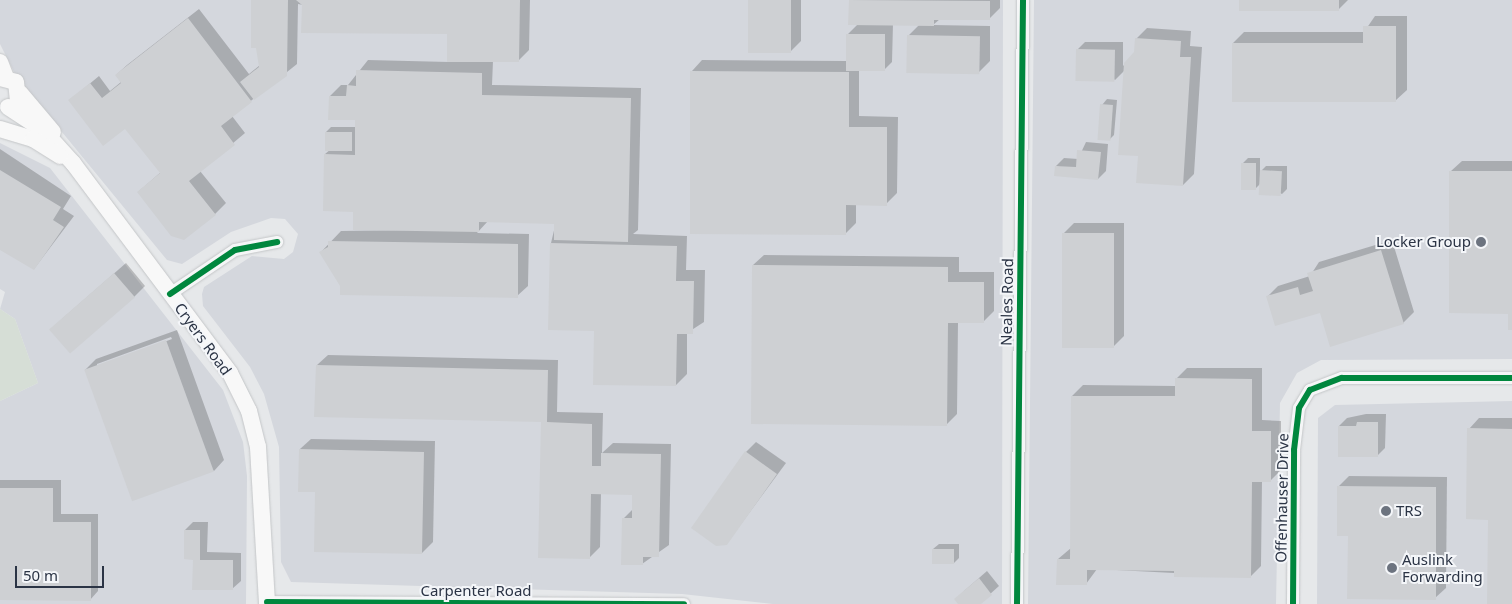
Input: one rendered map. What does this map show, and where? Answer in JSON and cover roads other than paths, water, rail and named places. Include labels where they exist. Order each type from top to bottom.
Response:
[{"type":"main road","name":"Cryers Road","points":[[0,62],[3,78],[16,82],[20,93],[34,105],[73,163],[230,374],[248,411],[258,447],[267,603]]},
{"type":"main road","name":"Cryers Road","points":[[20,93],[4,107],[43,130],[73,163]]},
{"type":"main road","points":[[0,128],[33,139],[73,163]]},
{"type":"street","name":"Neales Road","points":[[1017,604],[1023,0]]},
{"type":"street","points":[[170,294],[235,250],[277,242]]},
{"type":"street","name":"Offenhauser Drive","points":[[1293,604],[1294,450],[1299,408],[1310,390],[1342,378],[1512,378]]},
{"type":"street","name":"Carpenter Road","points":[[267,603],[684,604]]},
{"type":"place","name":"Locker Group","points":[[1481,242]]},
{"type":"place","name":"TRS","points":[[1386,511]]},
{"type":"place","name":"Auslink Forwarding","points":[[1392,568]]}]
